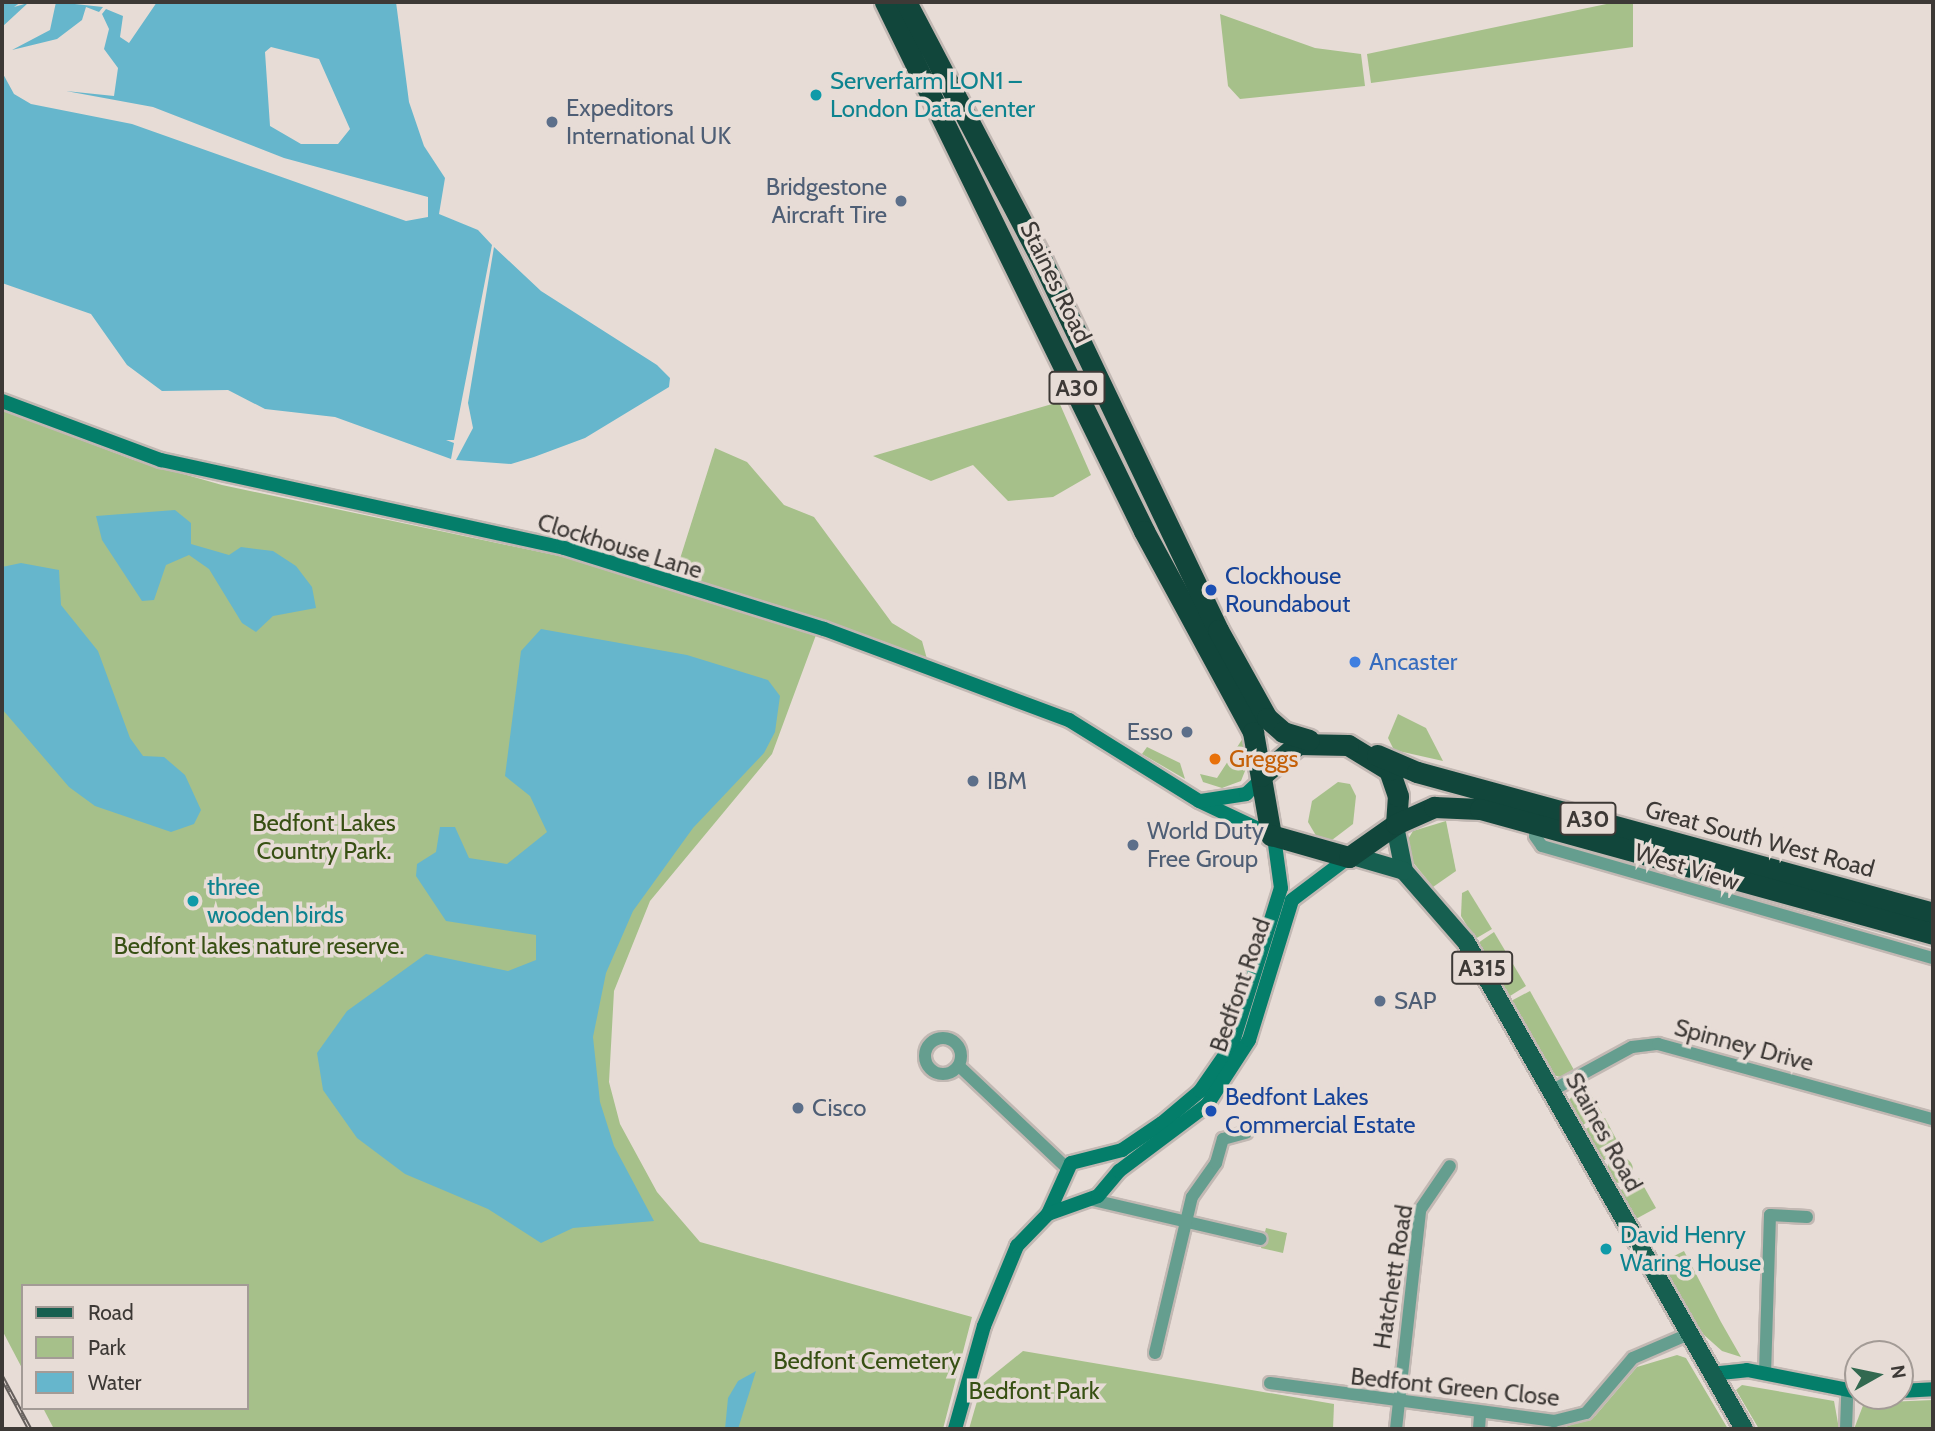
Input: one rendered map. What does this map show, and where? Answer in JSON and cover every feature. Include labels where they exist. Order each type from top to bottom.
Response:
[{"type":"highway","name":"Staines Road","points":[[885,2],[1144,531],[1253,732],[1262,778]]},
{"type":"highway","name":"Staines Road","points":[[906,2],[1042,261],[1218,630],[1267,719],[1309,740]]},
{"type":"highway","points":[[1309,740],[1373,756],[1394,778],[1396,825],[1351,856],[1273,836],[1262,778],[1283,753],[1309,740]]},
{"type":"highway","name":"Great South West Road","points":[[1373,756],[1933,913]]},
{"type":"highway","name":"Great South West Road","points":[[1396,825],[1416,812],[1457,806],[1538,824],[1807,909],[1933,933]]},
{"type":"main road","name":"Staines Road","points":[[1396,825],[1404,871],[1466,942],[1744,1429]]},
{"type":"main road","points":[[1351,856],[1404,871]]},
{"type":"street","name":"Clockhouse Lane","points":[[2,401],[161,460],[564,548],[824,629],[1069,720],[1199,801],[1273,836]]},
{"type":"street","points":[[1199,801],[1247,794],[1262,778]]},
{"type":"street","name":"Bedfont Road","points":[[1067,1168],[1077,1159],[1094,1159],[1162,1124],[1200,1091],[1232,1045],[1281,888],[1273,836]]},
{"type":"street","name":"Bedfont Road","points":[[1090,1200],[1106,1183],[1207,1105],[1236,1068],[1293,900],[1351,856]]},
{"type":"street","points":[[1807,909],[1819,927],[1933,958]]},
{"type":"street","name":"Spinney Drive","points":[[1550,1091],[1632,1047],[1658,1044],[1933,1119]]},
{"type":"street","points":[[955,1429],[1009,1261],[1048,1214],[1063,1184],[1067,1168],[959,1066]]},
{"type":"street","points":[[1156,1353],[1186,1223],[1223,1139],[1246,1133]]},
{"type":"street","points":[[1094,1159],[1106,1183],[1124,1206]]},
{"type":"street","name":"Hatchett Road","points":[[1396,1429],[1420,1210],[1450,1166]]},
{"type":"street","points":[[1063,1184],[1074,1198],[1124,1206],[1261,1239]]},
{"type":"street","points":[[1048,1214],[1090,1200]]},
{"type":"street","points":[[1765,1374],[1770,1215],[1807,1217]]},
{"type":"street","name":"Bedfont Green Close","points":[[1270,1383],[1397,1404],[1573,1419],[1601,1399],[1633,1358],[1689,1334]]},
{"type":"street","points":[[1711,1374],[1765,1374],[1844,1390]]},
{"type":"street","points":[[1914,1390],[1933,1389]]},
{"type":"street","points":[[1846,1429],[1850,1410]]},
{"type":"street","points":[[1479,1429],[1480,1413]]},
{"type":"green space","points":[[1616,2],[1633,2],[1633,47],[1371,83],[1367,54]]},
{"type":"green space","points":[[1220,14],[1315,48],[1361,54],[1365,86],[1240,99],[1228,86]]},
{"type":"green space","points":[[1059,402],[1091,475],[1053,497],[1008,501],[973,465],[931,481],[873,456]]},
{"type":"green space","name":"Bedfont Lakes Country Park.","points":[[2,410],[134,460],[222,485],[564,557],[816,635],[772,754],[650,901],[614,991],[609,1082],[620,1124],[657,1192],[700,1242],[972,1317],[943,1429],[54,1429],[44,1410],[248,1410],[248,1284],[21,1284],[21,1366],[2,1330]]},
{"type":"green space","points":[[715,448],[747,462],[784,505],[814,517],[892,623],[922,641],[927,659],[693,585],[679,562]]},
{"type":"green space","points":[[1398,714],[1426,728],[1443,761],[1394,750],[1388,738]]},
{"type":"green space","points":[[1243,738],[1249,761],[1241,781],[1222,788],[1203,782],[1200,774],[1217,778]]},
{"type":"green space","points":[[1147,747],[1180,763],[1185,779],[1142,754]]},
{"type":"green space","points":[[1338,782],[1350,784],[1356,796],[1353,824],[1332,840],[1318,839],[1308,822],[1312,801]]},
{"type":"green space","points":[[1446,821],[1456,871],[1433,887],[1407,855],[1407,841],[1413,831]]},
{"type":"green space","points":[[1468,890],[1492,929],[1475,939],[1461,916],[1462,893]]},
{"type":"green space","points":[[1494,932],[1526,986],[1510,996],[1478,943]]},
{"type":"green space","points":[[1530,991],[1574,1070],[1561,1077],[1551,1075],[1511,1001]]},
{"type":"green space","points":[[1584,1084],[1602,1113],[1581,1126],[1568,1101]]},
{"type":"green space","points":[[1605,1118],[1622,1150],[1601,1162],[1584,1130]]},
{"type":"green space","points":[[1620,1157],[1629,1161],[1633,1170],[1629,1179],[1620,1183],[1611,1179],[1607,1170],[1611,1161]]},
{"type":"green space","points":[[1639,1178],[1656,1208],[1634,1220],[1618,1192]]},
{"type":"green space","points":[[1266,1228],[1287,1233],[1283,1253],[1261,1248]]},
{"type":"green space","points":[[1684,1251],[1741,1357],[1722,1351],[1704,1335],[1658,1264]]},
{"type":"green space","name":"Bedfont Park","points":[[1023,1351],[1334,1404],[1333,1429],[969,1429],[982,1384]]},
{"type":"green space","points":[[1677,1355],[1686,1358],[1728,1429],[1560,1429],[1595,1416],[1637,1367]]},
{"type":"green space","points":[[1742,1385],[1834,1401],[1839,1429],[1759,1429],[1736,1390]]},
{"type":"green space","points":[[1933,1400],[1933,1429],[1854,1429],[1861,1410],[1914,1410],[1914,1401]]},
{"type":"water","points":[[2,2],[21,2],[14,7],[28,3],[2,27]]},
{"type":"water","points":[[56,2],[103,7],[99,12],[86,7],[82,20],[57,39],[12,50],[50,30]]},
{"type":"water","points":[[157,2],[396,2],[409,102],[424,146],[445,178],[439,214],[478,230],[492,245],[454,440],[446,440],[454,443],[451,459],[335,417],[265,409],[228,390],[162,391],[127,365],[91,314],[2,283],[2,72],[14,94],[31,104],[132,124],[406,221],[428,217],[428,197],[284,158],[153,107],[66,91],[114,96],[118,68],[104,49],[109,29],[102,14],[106,9],[123,16],[120,37],[129,43]],"holes":[[[271,47],[319,59],[350,129],[338,144],[301,144],[270,126],[265,52]]]},
{"type":"water","points":[[494,247],[541,291],[657,365],[670,378],[669,387],[585,438],[534,457],[511,464],[456,460],[473,428],[468,403]]},
{"type":"water","points":[[175,510],[191,523],[191,544],[229,555],[241,547],[273,551],[296,566],[312,587],[316,608],[273,616],[256,632],[242,623],[209,569],[189,555],[166,565],[154,600],[142,601],[102,540],[96,516]]},
{"type":"water","points":[[21,563],[59,570],[61,605],[98,651],[130,738],[143,756],[164,757],[185,775],[201,810],[194,824],[171,832],[95,806],[69,787],[2,709],[2,567]]},
{"type":"water","points":[[541,629],[687,655],[768,680],[780,696],[775,732],[764,753],[693,828],[633,911],[606,973],[593,1037],[600,1102],[614,1146],[654,1221],[573,1228],[541,1243],[488,1209],[405,1174],[357,1138],[323,1090],[317,1053],[347,1011],[426,954],[508,971],[536,960],[536,935],[446,921],[416,876],[417,864],[436,852],[440,827],[455,827],[469,858],[507,864],[547,832],[530,796],[505,776],[521,651]]},
{"type":"water","points":[[756,1371],[738,1429],[725,1429],[728,1398],[738,1381]]},
{"type":"railway","points":[[2,1377],[30,1429]]},
{"type":"place","name":"Serverfarm LON1 – London Data Center","points":[[816,95]]},
{"type":"place","name":"Expeditors International UK","points":[[552,122]]},
{"type":"place","name":"Bridgestone Aircraft Tire","points":[[901,201]]},
{"type":"place","name":"Clockhouse Roundabout","points":[[1211,590]]},
{"type":"place","name":"Ancaster","points":[[1355,662]]},
{"type":"place","name":"Esso","points":[[1187,732]]},
{"type":"place","name":"Greggs","points":[[1215,759]]},
{"type":"place","name":"IBM","points":[[973,781]]},
{"type":"place","name":"World Duty Free Group","points":[[1133,845]]},
{"type":"place","name":"three wooden birds","points":[[193,901]]},
{"type":"place","name":"SAP","points":[[1380,1001]]},
{"type":"place","name":"Cisco","points":[[798,1108]]},
{"type":"place","name":"Bedfont Lakes Commercial Estate","points":[[1211,1111]]},
{"type":"place","name":"David Henry Waring House","points":[[1606,1249]]},
{"type":"park label","name":"Bedfont lakes nature reserve.","points":[[259,946]]},
{"type":"park label","name":"Bedfont Cemetery","points":[[867,1361]]}]
